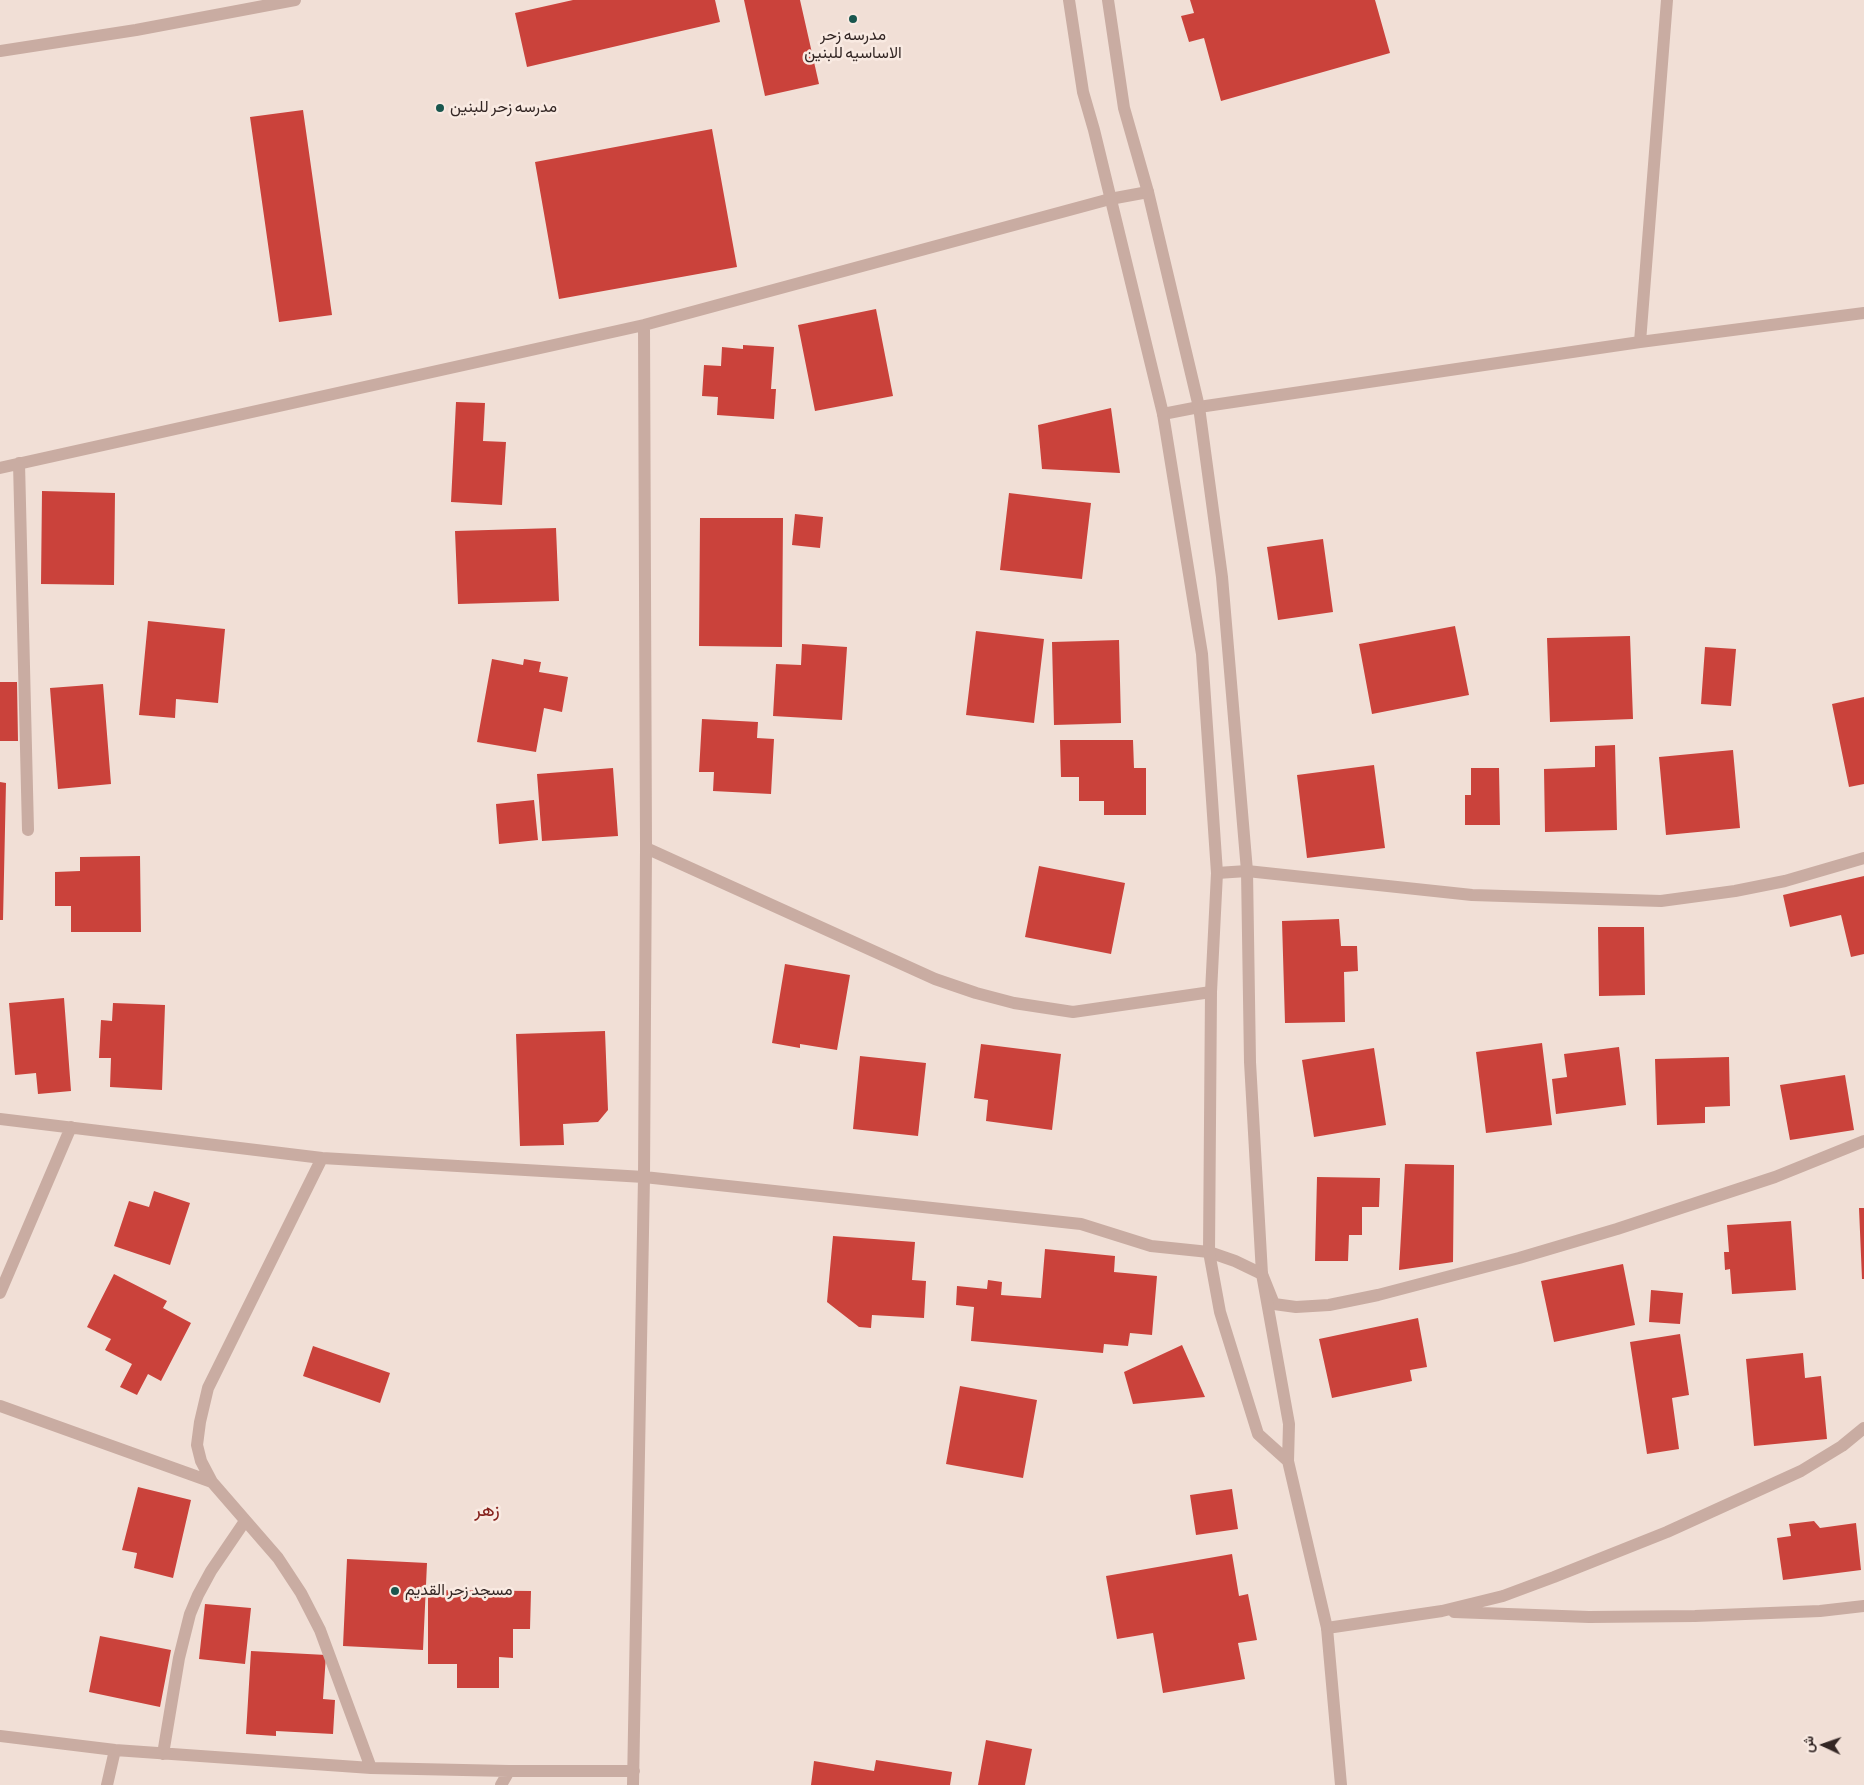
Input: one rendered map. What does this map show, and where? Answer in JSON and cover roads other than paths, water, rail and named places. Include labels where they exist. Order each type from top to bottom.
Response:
[{"type":"street","points":[[0,50],[136,30],[295,0]]},
{"type":"street","points":[[1069,0],[1083,92],[1164,414],[1202,654],[1218,873],[1211,992],[1209,1252],[1220,1312],[1258,1434],[1288,1461]]},
{"type":"street","points":[[1108,0],[1124,108],[1148,192],[1198,407],[1222,577],[1247,871],[1250,1062],[1262,1274],[1289,1424],[1288,1461],[1327,1628],[1341,1785]]},
{"type":"street","points":[[1640,342],[1666,0]]},
{"type":"street","points":[[0,468],[644,325],[1110,199],[1148,192]]},
{"type":"street","points":[[1164,414],[1198,407],[1640,342],[1864,313]]},
{"type":"street","points":[[633,1785],[644,1177],[646,848],[644,325]]},
{"type":"street","points":[[18,463],[28,830]]},
{"type":"street","points":[[646,848],[935,979],[1014,1003],[1073,1012],[1211,992]]},
{"type":"street","points":[[1218,873],[1247,871],[1472,894],[1661,901],[1735,891],[1785,880],[1864,858]]},
{"type":"street","points":[[0,1119],[322,1158],[644,1177],[1081,1224],[1152,1246],[1209,1252],[1235,1261],[1262,1274],[1274,1304],[1296,1307],[1329,1305],[1378,1295],[1519,1258],[1673,1211],[1775,1177],[1864,1141]]},
{"type":"street","points":[[0,1294],[71,1127]]},
{"type":"street","points":[[322,1158],[208,1388],[200,1422],[198,1445],[201,1461],[212,1482],[278,1558],[301,1593],[320,1630],[371,1768]]},
{"type":"street","points":[[0,1406],[212,1482]]},
{"type":"street","points":[[1327,1628],[1442,1611],[1503,1596],[1606,1558],[1801,1471],[1842,1446],[1864,1428]]},
{"type":"street","points":[[163,1754],[190,1614],[211,1571],[246,1521]]},
{"type":"street","points":[[1442,1611],[1589,1617],[1695,1616],[1820,1611],[1864,1606]]},
{"type":"street","points":[[0,1736],[115,1750],[371,1768],[634,1771]]},
{"type":"street","points":[[107,1785],[115,1750]]},
{"type":"street","points":[[501,1785],[508,1771]]},
{"type":"place","name":"مدرسه زحر الاساسيه للبنين","points":[[853,19]]},
{"type":"place","name":"مدرسه زحر للبنين","points":[[440,108]]},
{"type":"place","name":"مسجد زحر القديم","points":[[395,1591]]},
{"type":"district","name":"زهر","points":[[487,1511]]}]
